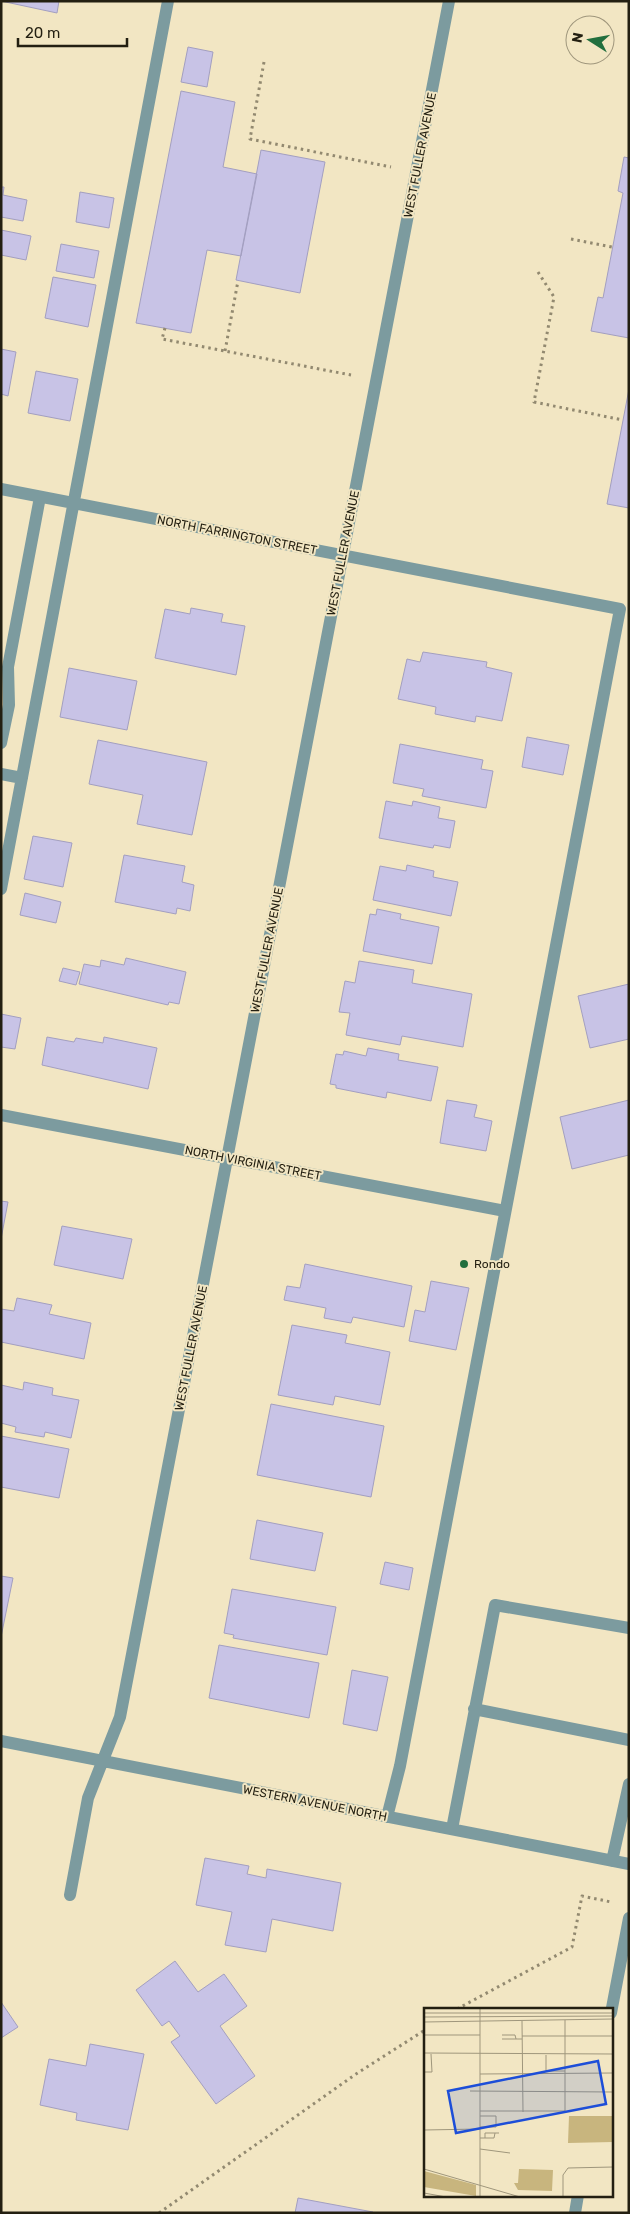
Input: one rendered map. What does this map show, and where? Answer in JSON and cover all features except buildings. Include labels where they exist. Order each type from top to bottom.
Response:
[{"type":"street","points":[[1,889],[168,1]]},
{"type":"street","name":"WEST FULLER AVENUE","points":[[70,1895],[88,1798],[120,1718],[449,1]]},
{"type":"street","name":"NORTH FARRINGTON STREET","points":[[1,489],[620,610],[505,1211]]},
{"type":"street","points":[[1,743],[9,705],[8,667],[40,497]]},
{"type":"street","points":[[1,774],[22,778]]},
{"type":"street","name":"NORTH VIRGINIA STREET","points":[[1,1115],[505,1211]]},
{"type":"street","points":[[386,1817],[400,1766],[505,1211]]},
{"type":"street","points":[[452,1829],[495,1604],[629,1628]]},
{"type":"street","points":[[474,1710],[629,1740]]},
{"type":"street","name":"WESTERN AVENUE NORTH","points":[[1,1742],[629,1864]]},
{"type":"street","points":[[612,1861],[629,1784]]},
{"type":"street","points":[[612,2008],[629,1918]]},
{"type":"street","points":[[575,2213],[578,2196]]},
{"type":"path","points":[[264,62],[250,139],[417,172]]},
{"type":"path","points":[[571,239],[612,247]]},
{"type":"path","points":[[538,272],[554,297],[534,402],[623,420]]},
{"type":"path","points":[[224,351],[238,281]]},
{"type":"path","points":[[165,328],[162,339],[376,379]]},
{"type":"path","points":[[459,2008],[572,1947],[582,1896],[619,1904]]},
{"type":"path","points":[[160,2213],[356,2074],[424,2031]]},
{"type":"place","name":"Rondo","points":[[464,1264]]}]
